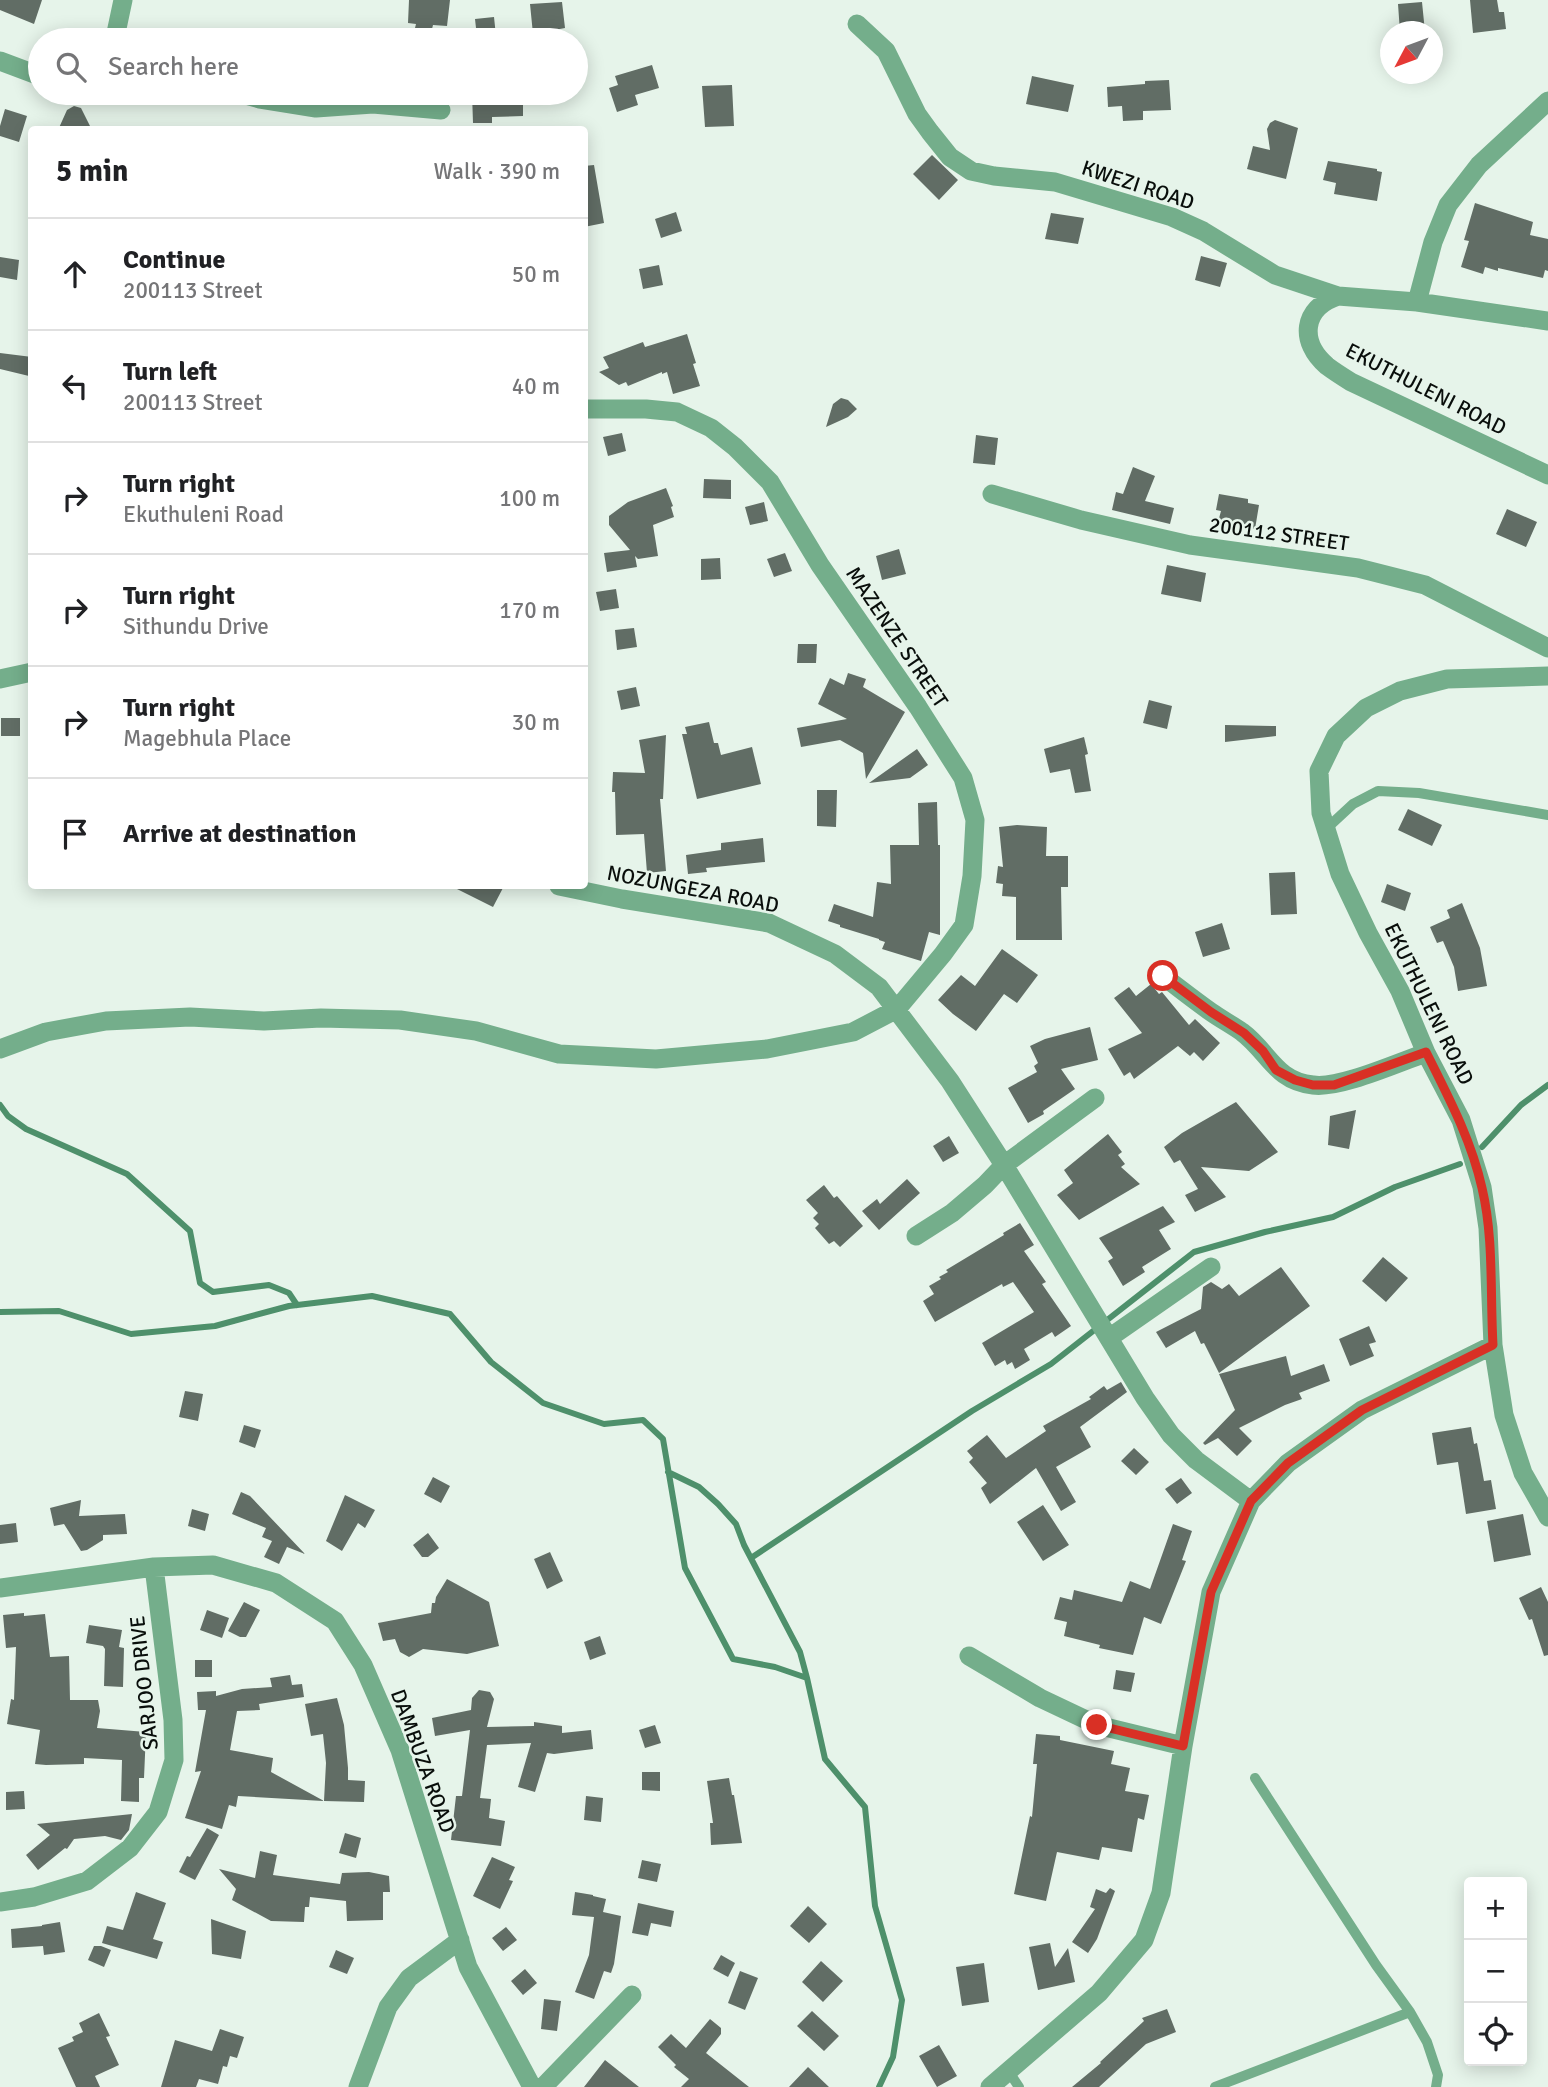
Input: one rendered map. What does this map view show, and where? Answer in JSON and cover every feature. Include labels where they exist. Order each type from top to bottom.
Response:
[{"type":"street","points":[[119,28],[123,0]]},
{"type":"street","name":"KWEZI ROAD","points":[[857,24],[886,51],[917,114],[937,141],[950,157],[971,170],[993,176],[1055,182],[1172,217],[1203,231],[1275,275],[1338,296],[1417,302],[1548,321]]},
{"type":"street","points":[[0,61],[28,72]]},
{"type":"street","points":[[1417,302],[1433,242],[1448,205],[1479,165],[1548,101]]},
{"type":"street","points":[[297,105],[316,108],[359,105]]},
{"type":"street","points":[[384,105],[441,110]]},
{"type":"street","name":"EKUTHULENI ROAD","points":[[1338,296],[1325,300],[1315,309],[1309,321],[1308,335],[1314,350],[1326,365],[1351,382],[1548,475]]},
{"type":"street","name":"MAZENZE STREET","points":[[588,409],[677,412],[711,428],[735,447],[770,482],[820,565],[918,707],[963,778],[975,820],[972,876],[964,925],[897,1009]]},
{"type":"street","name":"200112 STREET","points":[[992,494],[1081,520],[1190,545],[1358,568],[1425,585],[1548,648]]},
{"type":"street","points":[[0,680],[28,673]]},
{"type":"street","name":"EKUTHULENI ROAD","points":[[1548,676],[1447,680],[1400,691],[1366,708],[1336,736],[1319,771],[1321,813],[1340,874],[1400,991],[1426,1052],[1461,1120],[1482,1187],[1488,1228],[1493,1345],[1504,1415],[1523,1473],[1548,1517]]},
{"type":"street","name":"NOZUNGEZA ROAD","points":[[586,889],[622,899],[769,923],[835,954],[879,987],[950,1081],[1145,1398],[1171,1435],[1196,1460],[1251,1501]]},
{"type":"street","points":[[1163,976],[1244,1033],[1263,1051],[1276,1070],[1295,1080],[1313,1085],[1334,1085],[1426,1052]]},
{"type":"street","points":[[0,1049],[46,1032],[106,1021],[190,1017],[264,1021],[321,1018],[400,1020],[476,1031],[558,1054],[656,1059],[767,1049],[853,1032],[897,1009]]},
{"type":"street","points":[[916,1236],[952,1213],[1004,1165],[1095,1098]]},
{"type":"street","points":[[1109,1338],[1211,1267]]},
{"type":"street","points":[[990,2087],[1014,2080],[1099,1993],[1144,1940],[1161,1893],[1183,1746],[1211,1592],[1251,1501],[1288,1463],[1362,1410],[1493,1345]]},
{"type":"street","name":"DAMBUZA ROAD","points":[[0,1588],[154,1567],[213,1565],[276,1583],[335,1621],[363,1665],[400,1749],[468,1966],[532,2087]]},
{"type":"street","name":"SARJOO DRIVE","points":[[0,1902],[34,1897],[87,1881],[130,1848],[158,1812],[174,1760],[173,1720],[154,1567]]},
{"type":"street","points":[[969,1656],[1040,1698],[1097,1725],[1183,1746]]},
{"type":"street","points":[[358,2087],[387,2007],[409,1978],[460,1940]]},
{"type":"street","points":[[543,2087],[632,1995]]},
{"type":"lane","points":[[1326,829],[1353,804],[1378,791],[1419,793],[1548,816]]},
{"type":"lane","points":[[1255,1778],[1376,1965],[1410,2012],[1427,2042],[1438,2075],[1436,2087]]},
{"type":"lane","points":[[1215,2087],[1410,2012]]},
{"type":"building","points":[[0,0],[42,0],[34,24],[0,10]]},
{"type":"building","points":[[409,0],[450,0],[447,26],[415,28],[416,24],[408,23]]},
{"type":"building","points":[[1470,0],[1497,0],[1499,12],[1504,12],[1506,29],[1473,33]]},
{"type":"building","points":[[562,2],[565,28],[532,28],[530,4]]},
{"type":"building","points":[[1422,2],[1424,21],[1399,21],[1398,4]]},
{"type":"building","points":[[494,17],[495,28],[476,28],[475,19]]},
{"type":"building","points":[[652,65],[659,88],[635,95],[638,105],[617,112],[609,88],[618,85],[615,76]]},
{"type":"building","points":[[1032,76],[1074,85],[1068,112],[1026,104]]},
{"type":"building","points":[[1169,80],[1171,110],[1143,111],[1143,120],[1123,121],[1122,106],[1108,107],[1107,87]]},
{"type":"building","points":[[732,85],[734,126],[705,127],[702,86]]},
{"type":"building","points":[[472,105],[523,105],[523,116],[492,117],[492,123],[473,123]]},
{"type":"building","points":[[74,106],[81,108],[90,126],[60,126],[67,110]]},
{"type":"building","points":[[5,109],[27,116],[19,142],[0,136]]},
{"type":"building","points":[[1275,120],[1298,128],[1286,179],[1247,169],[1253,146],[1270,150],[1267,129]]},
{"type":"building","points":[[932,155],[958,180],[939,200],[913,174]]},
{"type":"building","points":[[1328,161],[1382,172],[1377,201],[1334,194],[1336,183],[1323,180]]},
{"type":"building","points":[[594,165],[604,223],[588,226],[588,166]]},
{"type":"building","points":[[1475,203],[1533,222],[1530,235],[1548,239],[1548,271],[1545,270],[1543,278],[1485,267],[1483,274],[1461,267],[1469,241],[1464,240]]},
{"type":"building","points":[[676,212],[682,231],[661,238],[655,219]]},
{"type":"building","points":[[1051,213],[1084,218],[1078,244],[1045,239]]},
{"type":"building","points":[[1201,256],[1227,263],[1220,287],[1195,280]]},
{"type":"building","points":[[0,257],[19,260],[17,280],[0,277]]},
{"type":"building","points":[[659,265],[663,285],[643,289],[639,269]]},
{"type":"building","points":[[687,334],[700,386],[673,394],[667,372],[628,386],[626,382],[619,385],[599,372],[609,368],[603,357],[643,342],[645,347]]},
{"type":"building","points":[[0,353],[28,356],[28,376],[0,369]]},
{"type":"building","points":[[841,398],[848,400],[857,409],[848,417],[826,427],[833,404]]},
{"type":"building","points":[[622,433],[626,451],[608,456],[603,437]]},
{"type":"building","points":[[976,435],[998,438],[995,465],[973,463]]},
{"type":"building","points":[[1133,467],[1155,476],[1145,501],[1174,508],[1170,524],[1112,510],[1116,492],[1123,494]]},
{"type":"building","points":[[704,479],[731,480],[731,499],[703,498]]},
{"type":"building","points":[[666,488],[674,517],[653,525],[658,556],[638,559],[635,556],[637,567],[607,572],[604,553],[630,550],[609,525],[609,516],[628,502]]},
{"type":"building","points":[[1219,494],[1248,499],[1248,503],[1259,505],[1255,529],[1218,522],[1221,511],[1216,510]]},
{"type":"building","points":[[764,502],[768,521],[750,525],[745,507]]},
{"type":"building","points":[[1507,509],[1537,522],[1526,547],[1496,534]]},
{"type":"building","points":[[899,549],[906,574],[882,580],[876,556]]},
{"type":"building","points":[[785,553],[792,571],[774,577],[767,559]]},
{"type":"building","points":[[720,558],[721,579],[701,580],[701,559]]},
{"type":"building","points":[[1167,565],[1206,573],[1201,602],[1161,594]]},
{"type":"building","points":[[616,589],[619,608],[600,611],[596,592]]},
{"type":"building","points":[[634,628],[637,647],[617,650],[615,630]]},
{"type":"building","points":[[798,644],[817,644],[816,663],[797,663]]},
{"type":"building","points":[[848,673],[866,679],[863,687],[905,712],[866,779],[863,753],[840,740],[801,747],[797,728],[847,719],[818,704],[830,678],[844,685]]},
{"type":"building","points":[[636,687],[640,706],[621,710],[617,691]]},
{"type":"building","points":[[1149,700],[1172,706],[1167,729],[1143,723]]},
{"type":"building","points":[[1,718],[20,718],[20,736],[1,736]]},
{"type":"building","points":[[709,722],[714,743],[718,743],[721,755],[752,747],[761,784],[697,799],[682,734],[687,734],[685,727]]},
{"type":"building","points":[[1225,725],[1276,726],[1276,736],[1225,742]]},
{"type":"building","points":[[666,735],[663,799],[660,799],[666,871],[647,873],[644,834],[616,835],[613,772],[645,773],[639,740]]},
{"type":"building","points":[[1084,737],[1091,791],[1075,793],[1070,769],[1050,773],[1044,749]]},
{"type":"building","points":[[917,749],[928,765],[910,778],[869,783]]},
{"type":"building","points":[[817,790],[837,790],[836,827],[817,826]]},
{"type":"building","points":[[937,802],[940,935],[929,932],[921,961],[882,949],[885,942],[828,921],[834,904],[873,917],[877,882],[891,884],[890,845],[919,845],[918,803]]},
{"type":"building","points":[[1408,809],[1442,825],[1432,846],[1398,830]]},
{"type":"building","points":[[999,827],[1047,827],[1046,856],[1068,856],[1068,887],[1061,887],[1062,940],[1016,940],[1016,897],[1002,896],[1003,884],[996,883],[998,866],[1003,867]]},
{"type":"building","points":[[763,838],[765,862],[706,868],[707,872],[688,874],[686,855],[721,850],[721,843]]},
{"type":"building","points":[[1295,872],[1297,914],[1271,915],[1269,873]]},
{"type":"building","points":[[1387,884],[1411,893],[1405,911],[1381,902]]},
{"type":"building","points":[[457,889],[502,889],[493,907]]},
{"type":"building","points":[[1462,903],[1480,948],[1487,986],[1458,991],[1454,967],[1443,941],[1437,943],[1430,927],[1450,918],[1447,910]]},
{"type":"building","points":[[1222,923],[1230,949],[1203,957],[1195,932]]},
{"type":"building","points":[[1002,949],[1038,975],[1017,1003],[1004,994],[976,1031],[938,1000],[961,975],[975,986]]},
{"type":"building","points":[[1151,984],[1159,994],[1162,992],[1189,1025],[1195,1019],[1220,1043],[1203,1061],[1194,1052],[1190,1056],[1178,1046],[1134,1079],[1130,1072],[1124,1076],[1108,1049],[1142,1033],[1114,998],[1129,987],[1136,996]]},
{"type":"building","points":[[1090,1027],[1098,1060],[1061,1069],[1075,1089],[1028,1123],[1008,1088],[1037,1072],[1034,1066],[1038,1063],[1030,1046],[1045,1039]]},
{"type":"building","points":[[1236,1102],[1278,1152],[1249,1171],[1201,1167],[1226,1197],[1195,1212],[1185,1195],[1198,1189],[1180,1160],[1174,1163],[1164,1147],[1182,1133]]},
{"type":"building","points":[[1356,1110],[1349,1149],[1328,1145],[1330,1116]]},
{"type":"building","points":[[1108,1134],[1122,1152],[1118,1155],[1125,1164],[1121,1167],[1140,1184],[1079,1220],[1057,1195],[1073,1183],[1064,1170]]},
{"type":"building","points":[[949,1136],[959,1153],[943,1162],[933,1146]]},
{"type":"building","points":[[907,1179],[920,1193],[879,1230],[862,1211],[877,1199],[880,1204]]},
{"type":"building","points":[[824,1185],[863,1226],[840,1247],[834,1241],[829,1244],[815,1228],[819,1224],[813,1218],[818,1213],[806,1200]]},
{"type":"building","points":[[1163,1206],[1175,1222],[1159,1230],[1171,1249],[1142,1267],[1145,1272],[1123,1286],[1108,1261],[1113,1258],[1099,1238]]},
{"type":"building","points":[[1020,1223],[1034,1245],[1024,1251],[1046,1282],[1042,1284],[1071,1326],[1055,1337],[1052,1332],[1024,1349],[1030,1360],[1015,1369],[1012,1362],[1007,1365],[1005,1360],[995,1366],[982,1343],[1034,1312],[1013,1282],[1003,1287],[1002,1284],[935,1322],[923,1301],[934,1294],[929,1286],[941,1279],[939,1277],[948,1272],[946,1270]]},
{"type":"building","points":[[1383,1257],[1408,1278],[1386,1302],[1362,1281]]},
{"type":"building","points":[[1281,1267],[1310,1306],[1219,1373],[1195,1331],[1166,1348],[1156,1332],[1201,1309],[1203,1287],[1211,1282],[1222,1289],[1229,1284],[1239,1296]]},
{"type":"building","points":[[1369,1326],[1376,1342],[1369,1344],[1374,1356],[1350,1366],[1339,1339]]},
{"type":"building","points":[[1286,1356],[1291,1376],[1324,1364],[1330,1381],[1299,1393],[1302,1399],[1239,1428],[1252,1441],[1237,1456],[1218,1438],[1205,1445],[1203,1443],[1235,1410],[1219,1374]]},
{"type":"building","points":[[1121,1382],[1127,1392],[1080,1427],[1091,1447],[1056,1467],[1076,1502],[1061,1511],[1036,1468],[990,1504],[981,1488],[987,1483],[969,1462],[973,1458],[967,1451],[987,1435],[1006,1458],[1046,1431],[1043,1426],[1091,1399],[1089,1397],[1104,1386],[1107,1390]]},
{"type":"building","points":[[185,1391],[203,1394],[198,1421],[179,1417]]},
{"type":"building","points":[[244,1425],[261,1430],[255,1448],[239,1442]]},
{"type":"building","points":[[1471,1427],[1484,1481],[1491,1480],[1496,1509],[1466,1514],[1458,1462],[1437,1465],[1432,1433]]},
{"type":"building","points":[[1134,1448],[1149,1462],[1136,1475],[1121,1461]]},
{"type":"building","points":[[433,1477],[450,1486],[441,1503],[424,1494]]},
{"type":"building","points":[[1181,1478],[1192,1493],[1177,1504],[1165,1489]]},
{"type":"building","points":[[241,1492],[250,1496],[305,1554],[287,1547],[279,1564],[264,1557],[272,1541],[262,1537],[266,1528],[232,1514]]},
{"type":"building","points":[[345,1495],[375,1510],[365,1528],[358,1523],[342,1551],[326,1541]]},
{"type":"building","points":[[81,1500],[79,1516],[125,1514],[127,1534],[103,1535],[103,1540],[81,1551],[64,1524],[54,1526],[50,1508]]},
{"type":"building","points":[[1043,1505],[1069,1545],[1043,1561],[1017,1522]]},
{"type":"building","points":[[192,1509],[209,1514],[205,1531],[188,1526]]},
{"type":"building","points":[[1523,1514],[1531,1555],[1494,1562],[1487,1521]]},
{"type":"building","points":[[16,1523],[18,1542],[0,1544],[0,1525]]},
{"type":"building","points":[[1173,1524],[1192,1531],[1182,1560],[1186,1561],[1161,1624],[1144,1617],[1133,1655],[1099,1648],[1100,1645],[1064,1636],[1067,1622],[1054,1619],[1060,1597],[1072,1600],[1074,1590],[1122,1602],[1130,1581],[1150,1589]]},
{"type":"building","points":[[428,1533],[439,1548],[428,1557],[422,1557],[413,1545]]},
{"type":"building","points":[[550,1552],[563,1581],[547,1589],[534,1559]]},
{"type":"building","points":[[447,1579],[489,1602],[499,1646],[467,1654],[423,1649],[409,1657],[400,1652],[395,1639],[383,1641],[378,1623],[431,1613],[432,1603],[435,1603]]},
{"type":"building","points":[[1541,1587],[1548,1602],[1548,1655],[1544,1656],[1532,1619],[1529,1620],[1519,1598]]},
{"type":"building","points":[[244,1602],[260,1610],[246,1637],[240,1637],[228,1631]]},
{"type":"building","points":[[207,1610],[229,1618],[222,1638],[200,1630]]},
{"type":"building","points":[[24,1613],[24,1616],[45,1614],[50,1657],[69,1656],[70,1700],[98,1700],[100,1711],[97,1728],[146,1732],[144,1778],[139,1778],[139,1802],[121,1801],[122,1760],[84,1758],[84,1764],[35,1764],[40,1730],[7,1724],[11,1699],[14,1700],[16,1647],[6,1648],[3,1615]]},
{"type":"building","points":[[89,1625],[122,1630],[119,1647],[124,1648],[123,1687],[104,1686],[105,1649],[103,1646],[86,1643]]},
{"type":"building","points":[[600,1636],[606,1654],[590,1660],[584,1642]]},
{"type":"building","points":[[195,1660],[212,1660],[212,1677],[195,1677]]},
{"type":"building","points":[[1116,1670],[1135,1673],[1131,1692],[1113,1689]]},
{"type":"building","points":[[290,1675],[292,1685],[302,1684],[304,1697],[259,1704],[260,1710],[237,1711],[230,1750],[273,1758],[271,1772],[324,1801],[238,1796],[236,1807],[229,1805],[222,1829],[185,1818],[201,1771],[195,1772],[206,1710],[198,1710],[197,1692],[216,1691],[216,1696],[242,1689],[272,1687],[270,1678]]},
{"type":"building","points":[[479,1690],[490,1692],[494,1699],[487,1727],[534,1726],[534,1722],[562,1726],[562,1733],[591,1730],[593,1749],[547,1753],[535,1792],[518,1787],[531,1743],[487,1745],[480,1798],[491,1799],[489,1818],[505,1821],[501,1846],[451,1840],[456,1796],[462,1796],[470,1730],[435,1736],[432,1718],[471,1710],[472,1698]]},
{"type":"building","points":[[337,1698],[344,1725],[348,1780],[365,1781],[364,1802],[324,1801],[326,1763],[323,1734],[311,1736],[305,1704]]},
{"type":"building","points":[[655,1725],[661,1743],[645,1748],[639,1730]]},
{"type":"building","points":[[1036,1734],[1060,1736],[1060,1740],[1114,1751],[1111,1764],[1130,1768],[1125,1791],[1149,1795],[1144,1820],[1138,1818],[1132,1852],[1102,1847],[1099,1860],[1057,1852],[1046,1901],[1014,1894],[1030,1816],[1032,1817],[1037,1764],[1033,1764]]},
{"type":"building","points":[[642,1772],[660,1772],[660,1791],[642,1790]]},
{"type":"building","points":[[729,1778],[742,1843],[711,1845],[710,1823],[713,1823],[707,1781]]},
{"type":"building","points":[[24,1791],[25,1809],[6,1810],[6,1792]]},
{"type":"building","points":[[586,1796],[603,1798],[601,1822],[584,1820]]},
{"type":"building","points":[[132,1814],[129,1830],[121,1840],[105,1836],[74,1839],[67,1849],[38,1870],[26,1855],[50,1835],[37,1824]]},
{"type":"building","points":[[207,1828],[219,1835],[195,1880],[179,1872]]},
{"type":"building","points":[[345,1833],[361,1838],[356,1858],[339,1853]]},
{"type":"building","points":[[260,1851],[277,1855],[273,1875],[340,1884],[342,1873],[369,1872],[389,1876],[390,1892],[383,1892],[383,1920],[347,1921],[346,1901],[310,1897],[309,1907],[305,1907],[304,1922],[271,1921],[232,1900],[236,1889],[219,1869],[255,1878]]},
{"type":"building","points":[[492,1857],[515,1867],[509,1880],[513,1881],[500,1909],[473,1896]]},
{"type":"building","points":[[642,1860],[661,1864],[657,1882],[638,1878]]},
{"type":"building","points":[[1110,1888],[1115,1891],[1097,1939],[1088,1953],[1072,1942],[1095,1909],[1090,1907],[1096,1889],[1106,1893]]},
{"type":"building","points":[[136,1892],[166,1903],[153,1939],[163,1942],[157,1959],[102,1943],[107,1926],[123,1930]]},
{"type":"building","points":[[575,1892],[606,1899],[603,1912],[621,1916],[614,1964],[611,1973],[604,1971],[594,1999],[575,1992],[589,1955],[594,1917],[572,1915]]},
{"type":"building","points":[[638,1903],[674,1911],[671,1927],[651,1923],[648,1936],[632,1933]]},
{"type":"building","points":[[808,1906],[827,1924],[809,1943],[790,1926]]},
{"type":"building","points":[[211,1919],[246,1931],[241,1959],[212,1954]]},
{"type":"building","points":[[60,1922],[65,1952],[44,1955],[43,1946],[12,1948],[11,1929]]},
{"type":"building","points":[[506,1927],[517,1940],[503,1951],[492,1938]]},
{"type":"building","points":[[1050,1943],[1055,1967],[1068,1948],[1075,1982],[1038,1990],[1029,1947]]},
{"type":"building","points":[[94,1946],[111,1950],[104,1967],[88,1960]]},
{"type":"building","points":[[336,1950],[354,1958],[347,1974],[329,1967]]},
{"type":"building","points":[[721,1955],[735,1963],[728,1977],[713,1969]]},
{"type":"building","points":[[821,1961],[843,1981],[823,2002],[802,1982]]},
{"type":"building","points":[[984,1963],[989,2002],[962,2006],[956,1967]]},
{"type":"building","points":[[525,1969],[537,1983],[523,1995],[511,1981]]},
{"type":"building","points":[[740,1971],[758,1978],[745,2010],[728,2003]]},
{"type":"building","points":[[544,1999],[561,2001],[557,2031],[541,2029]]},
{"type":"building","points":[[1167,2009],[1176,2032],[1146,2044],[1099,2087],[1072,2087],[1144,2021],[1142,2018]]},
{"type":"building","points":[[812,2011],[839,2036],[824,2051],[797,2026]]},
{"type":"building","points":[[99,2013],[119,2065],[95,2076],[100,2087],[76,2087],[58,2048],[74,2041],[72,2037],[83,2032],[79,2023]]},
{"type":"building","points":[[710,2019],[721,2028],[721,2034],[706,2053],[749,2087],[681,2087],[689,2079],[674,2067],[676,2065],[658,2047],[671,2034],[686,2048]]},
{"type":"building","points":[[220,2029],[244,2037],[237,2058],[230,2056],[227,2067],[223,2066],[218,2084],[199,2079],[196,2087],[161,2087],[175,2040],[212,2051]]},
{"type":"building","points":[[939,2045],[957,2076],[937,2087],[919,2056]]},
{"type":"building","points":[[605,2060],[639,2087],[584,2087]]},
{"type":"building","points":[[808,2067],[829,2087],[789,2087]]},
{"type":"waterway","points":[[1482,1147],[1521,1105],[1548,1085]]},
{"type":"waterway","points":[[0,1105],[8,1116],[26,1129],[127,1174],[190,1231],[200,1283],[213,1292],[269,1285],[289,1293],[297,1305]]},
{"type":"waterway","points":[[751,1558],[972,1411],[1051,1364],[1194,1252],[1333,1217],[1395,1187],[1460,1164]]},
{"type":"waterway","points":[[0,1312],[59,1311],[131,1334],[215,1326],[289,1306],[372,1296],[450,1314],[491,1362],[543,1403],[604,1424],[643,1420],[663,1439],[685,1568],[733,1659],[775,1667],[807,1678],[825,1759],[865,1807],[875,1906],[902,2000],[893,2057],[879,2087]]},
{"type":"waterway","points":[[668,1472],[699,1487],[736,1524],[744,1545],[800,1652],[807,1678]]},
{"type":"route","points":[[1097,1725],[1183,1746],[1211,1592],[1251,1501],[1288,1463],[1362,1410],[1493,1345],[1488,1228],[1482,1187],[1461,1120],[1426,1052],[1334,1085],[1313,1085],[1295,1080],[1276,1070],[1263,1051],[1244,1033],[1163,976]]}]
